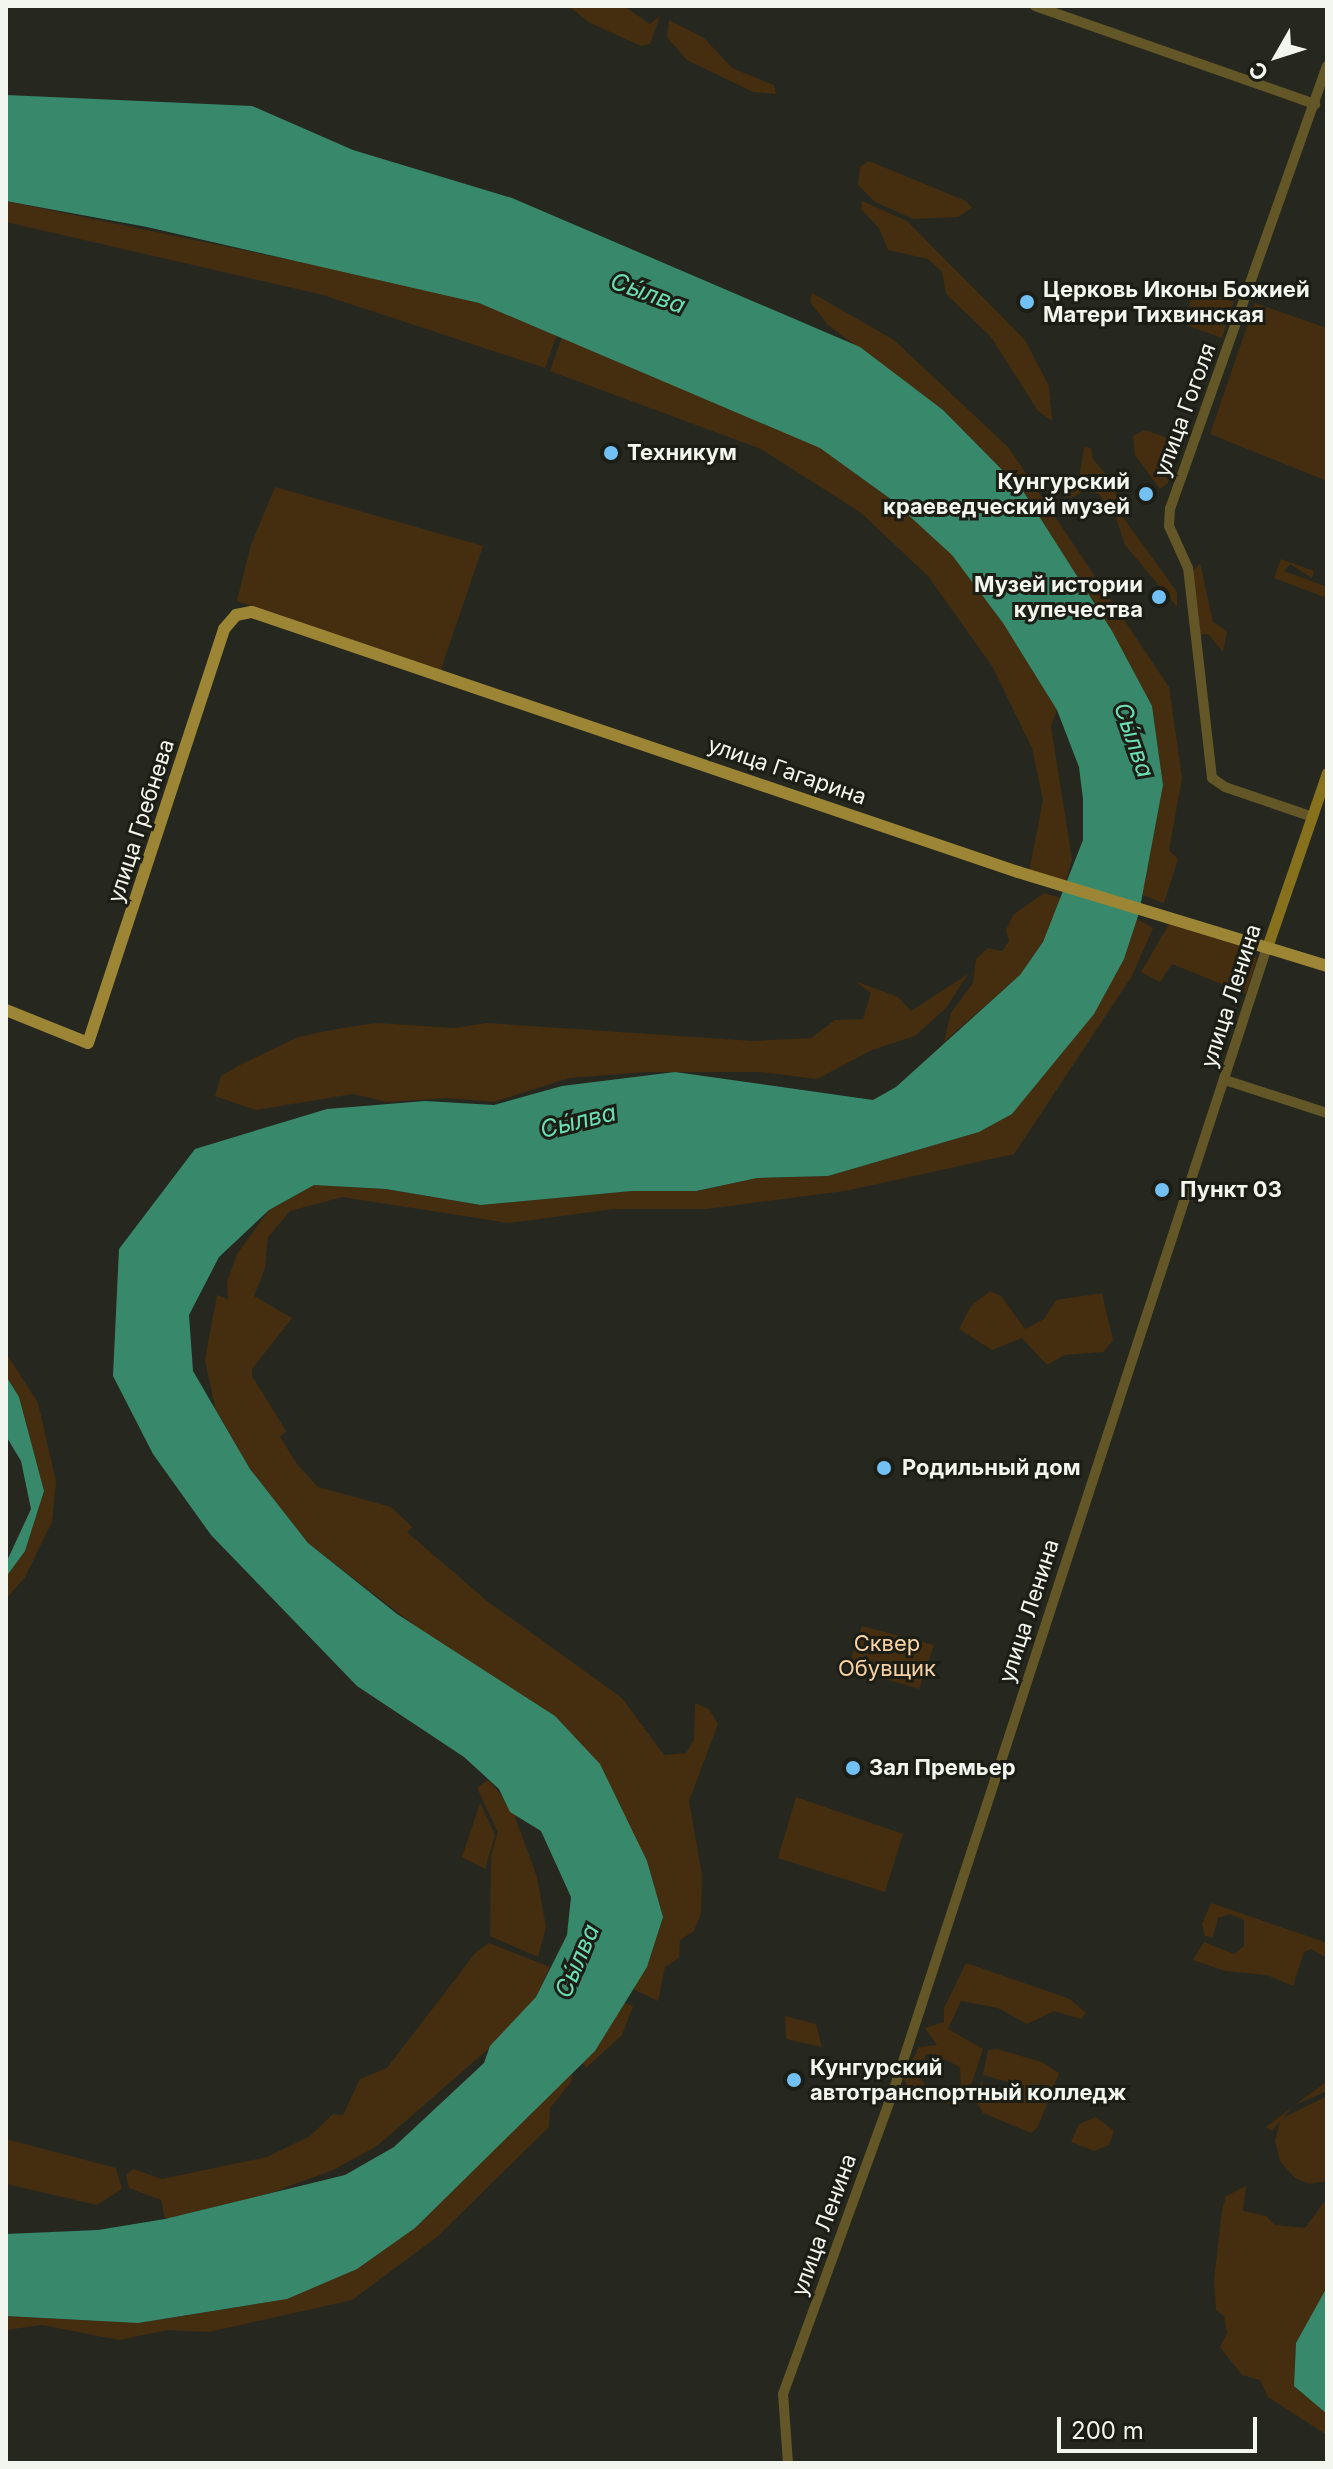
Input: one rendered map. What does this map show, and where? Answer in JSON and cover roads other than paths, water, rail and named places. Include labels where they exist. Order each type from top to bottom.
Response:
[{"type":"main road","name":"улица Гагарина","points":[[236,615],[252,612],[1045,878],[1327,966]]},
{"type":"main road","name":"улица Гребнева","points":[[6,1010],[88,1043],[224,629],[236,615]]},
{"type":"main road","name":"улица Ленина","points":[[1267,947],[1327,773]]},
{"type":"street","points":[[1035,6],[1315,104]]},
{"type":"street","name":"улица Гоголя","points":[[1313,817],[1225,787],[1212,778],[1188,568],[1169,526],[1170,509],[1327,66]]},
{"type":"street","name":"улица Ленина","points":[[788,2463],[783,2394],[892,2095],[1267,947]]},
{"type":"street","points":[[1225,1080],[1327,1113]]},
{"type":"water","name":"Сы́лва","points":[[6,95],[252,106],[353,150],[512,198],[860,347],[943,410],[1023,491],[1112,631],[1152,706],[1163,785],[1139,913],[1124,959],[1094,1014],[1012,1114],[979,1132],[828,1176],[757,1178],[696,1191],[632,1191],[481,1205],[386,1189],[314,1185],[269,1210],[219,1257],[189,1315],[193,1371],[250,1469],[308,1543],[397,1614],[555,1716],[600,1764],[647,1861],[663,1917],[647,1967],[595,2051],[415,2228],[357,2269],[287,2299],[138,2323],[6,2316],[6,2234],[98,2230],[165,2219],[345,2175],[394,2147],[484,2063],[490,2046],[536,1997],[567,1935],[571,1897],[541,1831],[510,1812],[499,1789],[464,1757],[357,1686],[211,1535],[153,1454],[113,1376],[119,1249],[195,1149],[327,1109],[425,1101],[494,1105],[562,1086],[675,1072],[873,1100],[896,1087],[1020,975],[1043,942],[1083,840],[1083,799],[1079,767],[1057,710],[1003,623],[952,555],[892,500],[820,448],[479,303],[147,227],[6,201]]},
{"type":"water","points":[[6,1376],[19,1397],[44,1491],[25,1551],[6,1577],[6,1563],[31,1509],[21,1461],[6,1436]]},
{"type":"water","points":[[1327,2287],[1327,2414],[1294,2386],[1296,2343]]},
{"type":"place","name":"Церковь Иконы Божией Матери Тихвинская","points":[[1027,302]]},
{"type":"place","name":"Техникум","points":[[611,453]]},
{"type":"place","name":"Кунгурский краеведческий музей","points":[[1146,494]]},
{"type":"place","name":"Музей истории купечества","points":[[1159,597]]},
{"type":"place","name":"Пункт 03","points":[[1162,1190]]},
{"type":"place","name":"Родильный дом","points":[[884,1468]]},
{"type":"place","name":"Зал Премьер","points":[[853,1768]]},
{"type":"place","name":"Кунгурский автотранспортный колледж","points":[[794,2080]]},
{"type":"park label","name":"Сквер Обувщик","points":[[887,1656]]}]
